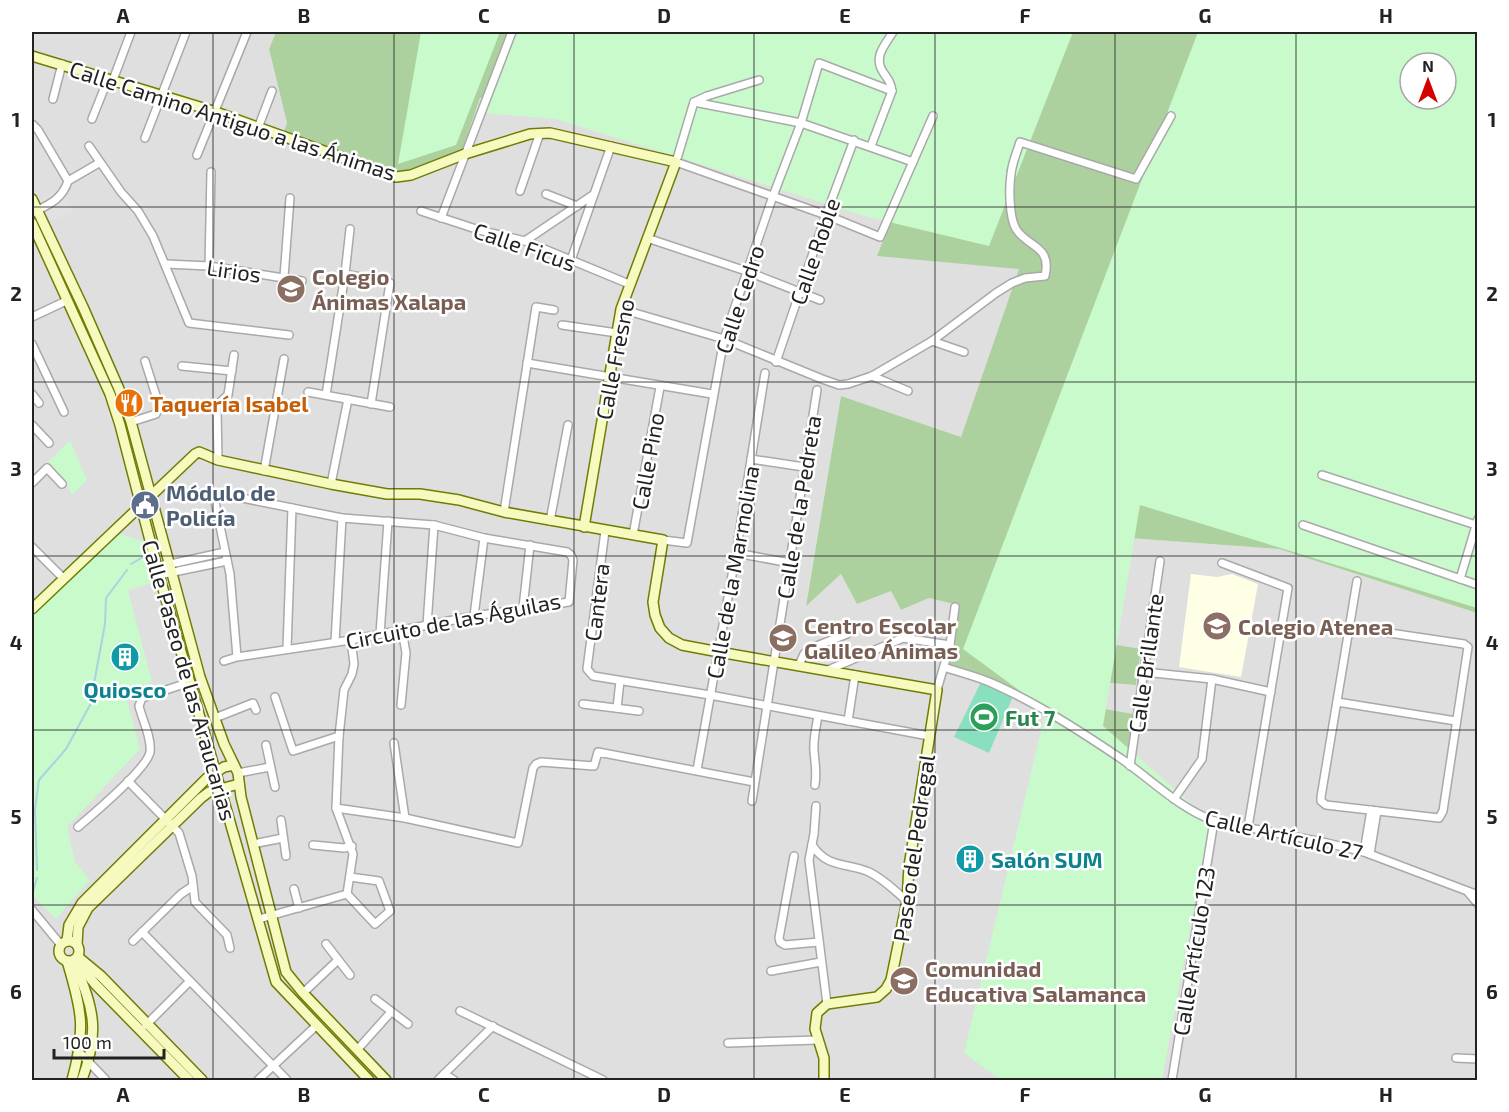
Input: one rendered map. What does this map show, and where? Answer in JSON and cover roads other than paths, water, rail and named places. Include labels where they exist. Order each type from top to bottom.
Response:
[{"type":"street","points":[[92,119],[131,32]]},
{"type":"street","points":[[145,138],[186,32]]},
{"type":"street","points":[[196,155],[247,32]]},
{"type":"street","points":[[441,218],[512,32]]},
{"type":"street","points":[[871,146],[892,91],[891,83],[879,65],[878,57],[893,32]]},
{"type":"street","name":"Calle Camino Antiguo a las Ánimas","points":[[32,56],[213,111],[396,177],[411,175],[465,154],[530,134],[550,133],[676,162],[826,215],[880,237],[913,162]]},
{"type":"street","name":"Calle Cedro","points":[[663,540],[687,543],[712,394],[724,339],[746,271],[801,123],[819,63],[892,91]]},
{"type":"street","points":[[54,99],[62,64]]},
{"type":"street","points":[[676,162],[694,102],[759,80]]},
{"type":"street","points":[[258,128],[272,91]]},
{"type":"street","points":[[694,102],[801,123],[913,162],[933,116]]},
{"type":"street","points":[[621,309],[724,339],[776,362],[839,385],[872,376],[932,341],[996,292],[1024,278],[1045,276],[1047,266],[1045,256],[1016,228],[1012,218],[1011,173],[1020,142],[1136,179],[1171,116]]},
{"type":"street","points":[[32,124],[38,130],[68,182]]},
{"type":"street","points":[[520,191],[540,133]]},
{"type":"street","name":"Calle Roble","points":[[776,362],[854,140]]},
{"type":"street","points":[[89,146],[99,163],[138,211],[153,236],[189,323],[289,335]]},
{"type":"street","points":[[571,260],[611,146]]},
{"type":"street","name":"Calle Fresno","points":[[584,527],[621,309],[676,162]]},
{"type":"street","points":[[35,211],[59,198],[68,182],[99,163]]},
{"type":"street","points":[[209,266],[211,172]]},
{"type":"street","points":[[546,194],[577,206]]},
{"type":"street","points":[[525,241],[593,195]]},
{"type":"street","points":[[284,277],[290,198]]},
{"type":"street","name":"Calle Paseo de las Araucarias","points":[[32,199],[35,211],[119,389],[130,422],[200,676],[236,769],[286,972],[386,1080]]},
{"type":"street","name":"Calle Ficus","points":[[421,211],[479,230],[525,241],[629,284]]},
{"type":"street","name":"Calle Paseo de las Araucarias","points":[[32,224],[110,394],[120,425],[158,571],[276,981],[369,1080]]},
{"type":"street","points":[[326,395],[350,229]]},
{"type":"street","points":[[647,238],[746,271],[820,300]]},
{"type":"street","name":"Lirios","points":[[166,264],[209,266],[302,281]]},
{"type":"street","points":[[345,274],[390,283],[371,404]]},
{"type":"street","points":[[32,317],[66,301]]},
{"type":"street","points":[[504,512],[536,307],[554,310]]},
{"type":"street","points":[[562,325],[616,333]]},
{"type":"street","points":[[932,341],[964,352]]},
{"type":"street","points":[[32,344],[64,412]]},
{"type":"street","points":[[218,460],[217,409],[218,404],[228,395],[234,355]]},
{"type":"street","points":[[95,360],[104,356]]},
{"type":"street","points":[[264,471],[284,359]]},
{"type":"street","points":[[130,422],[156,414],[159,410],[145,361]]},
{"type":"street","points":[[527,363],[712,394]]},
{"type":"street","points":[[182,366],[232,371]]},
{"type":"street","name":"Calle de la Marmolina","points":[[697,770],[736,553],[765,373]]},
{"type":"street","points":[[872,376],[908,391]]},
{"type":"street","name":"Calle Pino","points":[[633,535],[660,387]]},
{"type":"street","name":"Calle de la Pedreta","points":[[752,801],[817,390]]},
{"type":"street","points":[[308,392],[390,407]]},
{"type":"street","points":[[32,394],[39,403]]},
{"type":"street","points":[[331,484],[348,399]]},
{"type":"street","points":[[32,425],[49,443]]},
{"type":"street","points":[[550,521],[568,425]]},
{"type":"street","points":[[32,609],[150,496],[195,454],[200,452],[218,460],[331,484],[387,494],[420,494],[459,500],[504,512],[663,540],[653,602],[660,628],[669,638],[682,645],[937,690]]},
{"type":"street","points":[[751,459],[804,468]]},
{"type":"street","points":[[32,483],[47,468],[62,484]]},
{"type":"street","points":[[1322,475],[1477,522],[1460,579]]},
{"type":"street","name":"Circuito de las Águilas","points":[[224,661],[237,657],[351,640],[474,616],[569,602],[572,555],[530,545],[484,538],[434,525],[342,518],[222,494],[214,502],[230,574],[237,657]]},
{"type":"street","points":[[287,650],[292,508]]},
{"type":"street","points":[[335,642],[342,518]]},
{"type":"street","points":[[380,634],[388,521]]},
{"type":"street","points":[[427,625],[434,525]]},
{"type":"street","points":[[1303,525],[1478,585]]},
{"type":"street","name":"Cantera","points":[[605,531],[588,669],[593,676],[620,681]]},
{"type":"street","points":[[474,616],[484,538]]},
{"type":"street","points":[[523,608],[530,545]]},
{"type":"street","points":[[32,547],[63,578]]},
{"type":"street","points":[[158,571],[225,552]]},
{"type":"street","points":[[736,553],[790,563]]},
{"type":"street","points":[[171,568],[227,561]]},
{"type":"street","name":"Calle Brillante","points":[[1130,766],[1160,561]]},
{"type":"street","points":[[1222,563],[1288,588],[1248,827]]},
{"type":"street","points":[[1349,627],[1468,647],[1441,816],[1437,818],[1326,805],[1321,801],[1349,627],[1357,581]]},
{"type":"street","name":"Paseo del Pedregal","points":[[827,1004],[877,997],[886,989],[894,969],[907,901],[909,866],[929,736],[937,690],[950,645],[955,608]]},
{"type":"street","points":[[401,705],[406,653],[402,630]]},
{"type":"street","points":[[799,665],[809,650],[847,634]]},
{"type":"street","points":[[828,670],[903,638],[950,645]]},
{"type":"street","points":[[347,894],[353,854],[352,846],[336,808],[339,736],[344,690],[354,664],[351,640]]},
{"type":"street","name":"Calle Artículo 27","points":[[944,667],[1018,695],[1099,744],[1199,816],[1367,853],[1478,895]]},
{"type":"street","points":[[1144,672],[1212,679],[1271,692]]},
{"type":"street","points":[[848,721],[855,675]]},
{"type":"street","points":[[1173,799],[1202,759],[1212,679]]},
{"type":"street","points":[[617,708],[620,681],[710,695],[929,736]]},
{"type":"street","points":[[78,827],[128,781],[148,758],[150,744],[139,701],[190,682]]},
{"type":"street","points":[[275,697],[293,751],[339,736]]},
{"type":"street","points":[[1337,702],[1456,721]]},
{"type":"street","points":[[215,718],[253,704],[256,710]]},
{"type":"street","points":[[583,704],[639,711]]},
{"type":"street","points":[[815,785],[817,770],[814,738],[818,717]]},
{"type":"street","points":[[394,743],[405,818]]},
{"type":"street","points":[[266,745],[275,787]]},
{"type":"street","points":[[336,808],[405,818],[518,843],[533,768],[541,762],[594,766],[598,752],[754,782]]},
{"type":"street","points":[[68,944],[69,925],[82,903],[216,771],[270,767]]},
{"type":"street","points":[[128,781],[179,833],[195,902],[227,935],[230,948]]},
{"type":"street","points":[[202,1080],[146,1025],[101,976],[73,959],[60,955],[88,908],[201,798],[209,792],[240,784]]},
{"type":"street","points":[[816,806],[809,860],[827,1004],[821,1008],[815,1020],[824,1058],[824,1080]]},
{"type":"street","points":[[1367,853],[1374,811]]},
{"type":"street","points":[[280,820],[286,856]]},
{"type":"street","name":"Calle Artículo 123","points":[[1172,1080],[1214,821]]},
{"type":"street","points":[[253,844],[283,838]]},
{"type":"street","points":[[313,845],[344,848],[352,846]]},
{"type":"street","points":[[812,845],[825,860],[858,868],[878,876],[907,901]]},
{"type":"street","points":[[794,856],[780,942],[785,945],[819,942]]},
{"type":"street","points":[[347,894],[375,924],[390,911],[378,881],[350,877]]},
{"type":"street","points":[[133,941],[181,894],[193,886]]},
{"type":"street","points":[[294,889],[299,908]]},
{"type":"street","points":[[1468,892],[1478,904]]},
{"type":"street","points":[[259,919],[347,894]]},
{"type":"street","points":[[32,910],[68,944],[79,951],[73,959],[82,1026],[80,1053],[72,1080]]},
{"type":"street","points":[[142,932],[287,1080]]},
{"type":"street","points":[[327,944],[350,975]]},
{"type":"street","points":[[73,959],[102,992],[189,1080]]},
{"type":"street","points":[[73,959],[88,997],[93,1024],[93,1046],[82,1080]]},
{"type":"street","points":[[303,993],[338,960]]},
{"type":"street","points":[[771,970],[821,962]]},
{"type":"street","points":[[146,1025],[189,982]]},
{"type":"street","points":[[88,997],[90,991],[102,992]]},
{"type":"street","points":[[375,999],[408,1024]]},
{"type":"street","points":[[460,1011],[603,1080]]},
{"type":"street","points":[[357,1050],[391,1012]]},
{"type":"street","points":[[258,1080],[317,1025]]},
{"type":"street","points":[[438,1080],[493,1026]]},
{"type":"street","points":[[728,1043],[818,1040]]},
{"type":"street","points":[[80,1053],[106,1080]]},
{"type":"street","points":[[1456,1058],[1478,1059]]},
{"type":"street","points":[[444,1074],[454,1080]]},
{"type":"waterway","points":[[131,564],[143,557]]},
{"type":"waterway","points":[[37,870],[35,809],[39,780],[66,749],[90,705],[105,624],[106,598],[127,570]]},
{"type":"waterway","points":[[32,895],[37,878]]},
{"type":"place","name":"Colegio Ánimas Xalapa","points":[[291,289]]},
{"type":"place","name":"Taquería Isabel","points":[[129,403]]},
{"type":"place","name":"Módulo de Policía","points":[[145,505]]},
{"type":"place","name":"Colegio Atenea","points":[[1217,626]]},
{"type":"place","name":"Centro Escolar Galileo Ánimas","points":[[783,638]]},
{"type":"place","name":"Quiosco","points":[[125,657]]},
{"type":"place","name":"Fut 7","points":[[984,717]]},
{"type":"place","name":"Salón SUM","points":[[970,859]]},
{"type":"place","name":"Comunidad Educativa Salamanca","points":[[904,981]]}]
